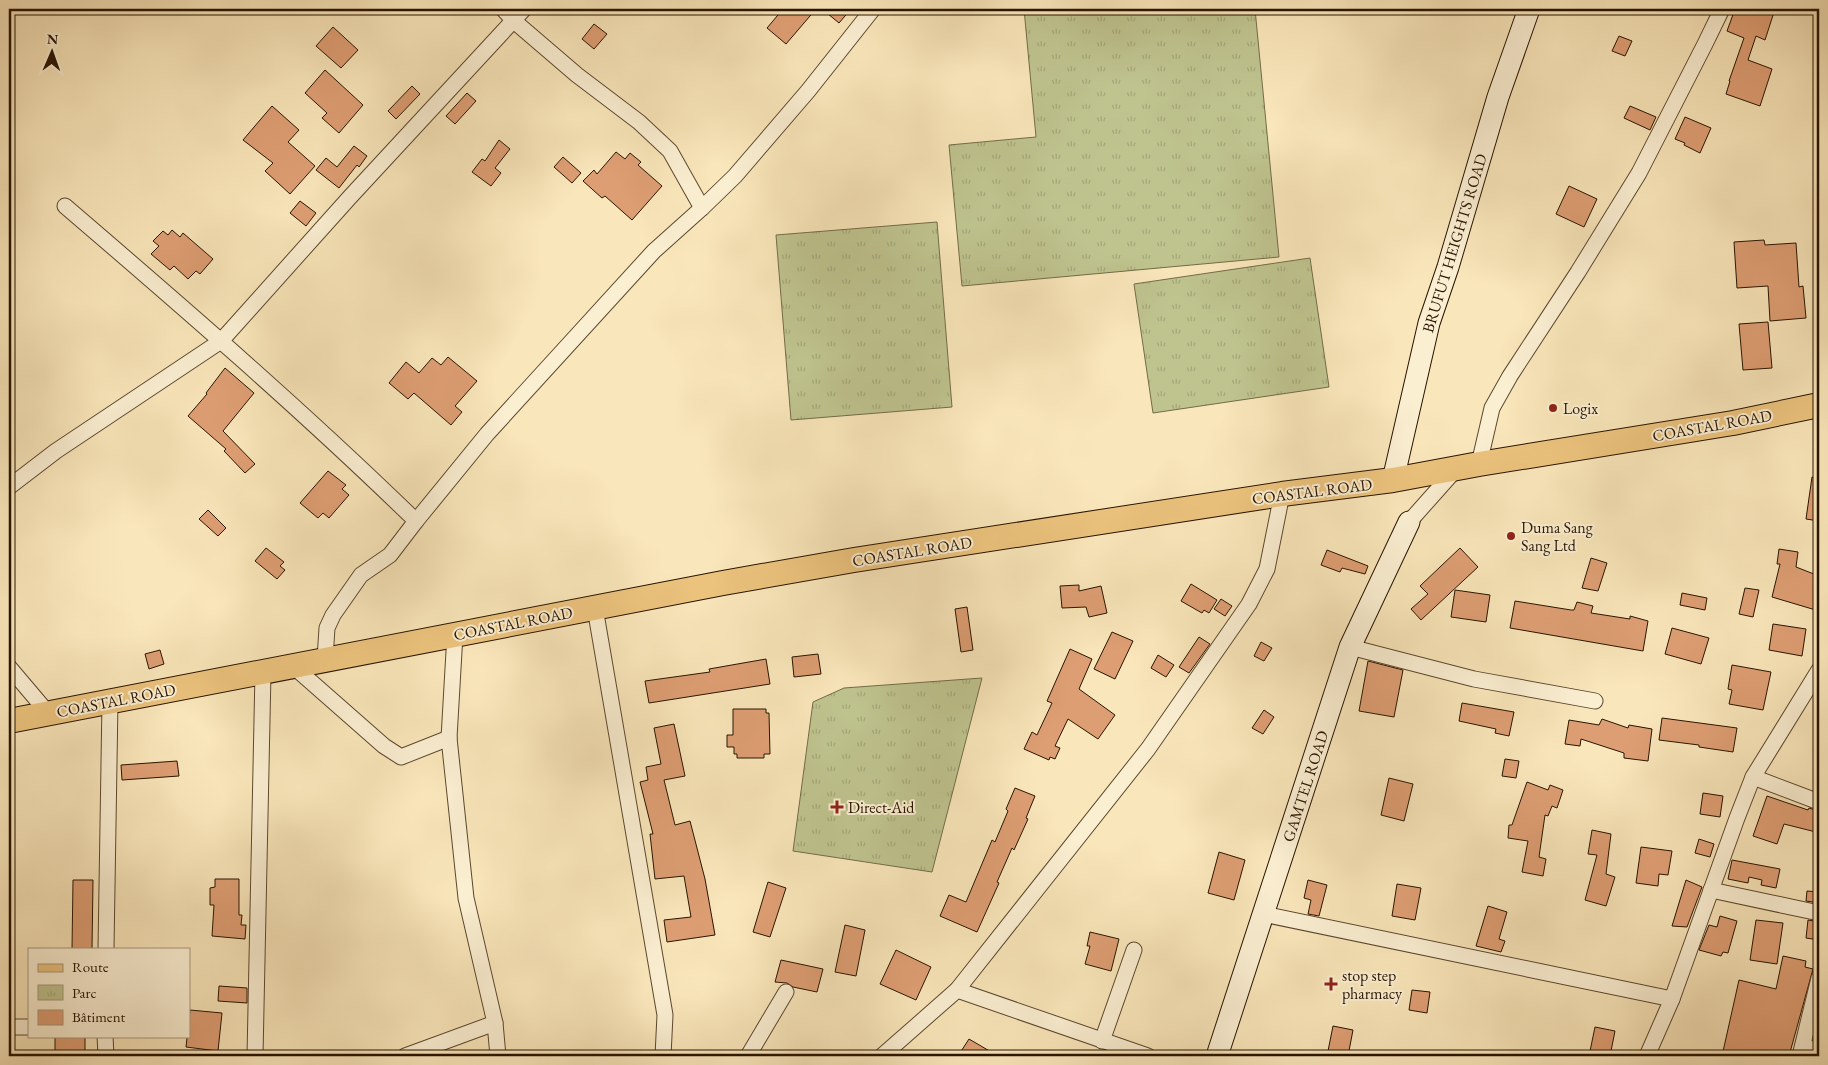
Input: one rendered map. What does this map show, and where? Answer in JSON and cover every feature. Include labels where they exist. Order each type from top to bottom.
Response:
[{"type":"main road","name":"COASTAL ROAD","points":[[9,721],[455,634],[854,560],[1282,494],[1392,480],[1723,424],[1819,405]]},
{"type":"street","points":[[503,9],[514,21],[577,75],[639,122],[670,151],[702,208]]},
{"type":"street","points":[[9,487],[56,451],[221,340],[524,9]]},
{"type":"street","points":[[325,659],[327,628],[333,615],[361,575],[390,555],[488,434],[654,251],[735,176],[808,91],[872,9]]},
{"type":"street","name":"BRUFUT HEIGHTS ROAD","points":[[1392,480],[1429,323],[1448,267],[1498,97],[1529,9]]},
{"type":"street","points":[[1409,522],[1468,466],[1492,408],[1510,376],[1578,272],[1638,173],[1722,9]]},
{"type":"street","points":[[65,206],[221,340],[337,445],[416,521]]},
{"type":"street","points":[[882,1056],[957,990],[1148,749],[1249,604],[1267,569],[1282,494]]},
{"type":"street","name":"GAMTEL ROAD","points":[[1217,1056],[1350,647],[1409,522]]},
{"type":"street","points":[[595,608],[665,1016],[663,1056]]},
{"type":"street","points":[[455,634],[450,738],[466,898],[496,1022],[498,1056]]},
{"type":"street","points":[[1350,647],[1474,679],[1595,701]]},
{"type":"street","points":[[293,666],[384,746],[401,757],[450,738]]},
{"type":"street","points":[[9,667],[48,713]]},
{"type":"street","points":[[1647,1056],[1672,999],[1753,777],[1819,670]]},
{"type":"street","points":[[256,1056],[263,672]]},
{"type":"street","points":[[106,948],[110,701]]},
{"type":"street","points":[[1753,777],[1819,802]]},
{"type":"street","points":[[1711,890],[1819,913]]},
{"type":"street","points":[[1263,914],[1672,999]]},
{"type":"street","points":[[1102,1041],[1134,950]]},
{"type":"street","points":[[1819,978],[1801,1051],[1819,1053]]},
{"type":"street","points":[[957,990],[1148,1056]]},
{"type":"street","points":[[748,1056],[786,992]]},
{"type":"street","points":[[405,1056],[496,1022]]},
{"type":"street","points":[[9,1027],[28,1027]]},
{"type":"street","points":[[105,1038],[106,1056]]},
{"type":"green space","points":[[1024,9],[1255,9],[1279,257],[962,286],[949,145],[1036,137]]},
{"type":"green space","points":[[937,222],[952,407],[791,420],[776,235]]},
{"type":"green space","points":[[1310,258],[1329,387],[1153,413],[1134,284]]},
{"type":"green space","points":[[982,678],[932,872],[793,851],[813,702],[844,688]]},
{"type":"building","points":[[783,9],[816,9],[786,44],[767,28]]},
{"type":"building","points":[[822,9],[851,9],[839,23]]},
{"type":"building","points":[[1735,9],[1775,9],[1765,40],[1756,36],[1748,60],[1772,69],[1760,106],[1726,94],[1744,38],[1727,31]]},
{"type":"building","points":[[594,24],[607,34],[594,49],[582,39]]},
{"type":"building","points":[[333,27],[358,50],[341,68],[316,46]]},
{"type":"building","points":[[1619,36],[1632,41],[1625,56],[1612,51]]},
{"type":"building","points":[[325,70],[363,105],[339,133],[322,118],[327,113],[305,93]]},
{"type":"building","points":[[412,86],[420,94],[396,119],[388,111]]},
{"type":"building","points":[[467,93],[476,101],[455,124],[446,116]]},
{"type":"building","points":[[272,106],[299,130],[288,142],[315,166],[290,194],[265,171],[273,163],[243,140]]},
{"type":"building","points":[[1630,106],[1656,117],[1650,130],[1624,118]]},
{"type":"building","points":[[1685,117],[1711,128],[1700,153],[1675,139]]},
{"type":"building","points":[[499,140],[510,149],[495,168],[501,173],[491,186],[472,172],[482,159],[485,161]]},
{"type":"building","points":[[354,146],[367,156],[359,167],[357,165],[339,188],[316,170],[326,158],[337,167]]},
{"type":"building","points":[[616,152],[625,159],[630,153],[641,162],[638,165],[662,186],[632,220],[605,196],[602,198],[583,181],[594,170],[597,174]]},
{"type":"building","points":[[563,157],[581,173],[572,183],[554,167]]},
{"type":"building","points":[[1569,186],[1597,199],[1584,227],[1556,214]]},
{"type":"building","points":[[300,201],[316,213],[306,226],[290,213]]},
{"type":"building","points":[[172,230],[180,237],[183,233],[213,259],[200,274],[196,271],[188,279],[174,266],[170,270],[151,254],[159,246],[153,241],[163,231],[168,235]]},
{"type":"building","points":[[1764,240],[1765,245],[1796,243],[1799,287],[1803,286],[1806,318],[1770,321],[1768,286],[1737,288],[1734,242]]},
{"type":"building","points":[[1768,322],[1772,368],[1743,370],[1739,324]]},
{"type":"building","points":[[448,357],[477,381],[455,406],[462,412],[451,425],[414,393],[408,399],[389,383],[406,362],[419,373],[432,358],[441,365]]},
{"type":"building","points":[[225,368],[254,393],[223,431],[255,464],[245,473],[224,451],[226,449],[188,416],[207,394]]},
{"type":"building","points":[[328,471],[346,485],[342,489],[349,495],[329,518],[323,513],[318,518],[300,503]]},
{"type":"building","points":[[1812,477],[1819,478],[1819,521],[1806,519]]},
{"type":"building","points":[[208,510],[226,528],[218,536],[199,519]]},
{"type":"building","points":[[266,548],[284,562],[280,566],[285,570],[277,579],[255,561]]},
{"type":"building","points":[[1460,548],[1478,567],[1421,620],[1411,609],[1428,594],[1420,586]]},
{"type":"building","points":[[1779,549],[1798,552],[1796,567],[1819,576],[1819,611],[1772,597],[1780,564],[1777,564]]},
{"type":"building","points":[[1327,550],[1368,566],[1365,574],[1342,568],[1340,572],[1321,565]]},
{"type":"building","points":[[1591,558],[1607,563],[1598,591],[1582,588]]},
{"type":"building","points":[[1191,584],[1217,600],[1209,613],[1204,610],[1202,613],[1181,601]]},
{"type":"building","points":[[1079,585],[1079,591],[1101,586],[1107,613],[1089,617],[1086,607],[1062,608],[1060,586]]},
{"type":"building","points":[[1745,588],[1759,590],[1753,617],[1739,614]]},
{"type":"building","points":[[1455,590],[1490,595],[1486,622],[1451,617]]},
{"type":"building","points":[[1682,593],[1707,598],[1705,610],[1680,605]]},
{"type":"building","points":[[1221,599],[1232,606],[1225,616],[1214,609]]},
{"type":"building","points":[[1515,601],[1571,610],[1574,610],[1577,602],[1593,606],[1591,613],[1630,619],[1630,616],[1648,621],[1643,651],[1510,628]]},
{"type":"building","points":[[967,607],[973,650],[961,652],[955,609]]},
{"type":"building","points":[[1773,624],[1806,629],[1802,656],[1769,650]]},
{"type":"building","points":[[1672,628],[1709,638],[1701,664],[1665,654]]},
{"type":"building","points":[[1112,632],[1133,641],[1115,679],[1094,669]]},
{"type":"building","points":[[1199,637],[1210,644],[1189,673],[1179,667]]},
{"type":"building","points":[[1261,642],[1272,648],[1264,661],[1254,656]]},
{"type":"building","points":[[1070,649],[1092,659],[1079,689],[1115,715],[1098,739],[1068,719],[1055,746],[1060,748],[1055,759],[1050,757],[1049,760],[1024,749],[1032,732],[1037,735],[1052,703],[1047,701]]},
{"type":"building","points":[[160,650],[164,664],[149,669],[145,654]]},
{"type":"building","points":[[818,654],[821,674],[794,677],[792,657]]},
{"type":"building","points":[[1158,655],[1174,665],[1166,677],[1151,668]]},
{"type":"building","points":[[766,659],[770,684],[649,703],[645,681],[710,672],[709,669]]},
{"type":"building","points":[[1368,661],[1403,670],[1394,717],[1359,711]]},
{"type":"building","points":[[1732,665],[1771,672],[1763,710],[1729,704],[1732,690],[1728,689]]},
{"type":"building","points":[[1462,703],[1514,712],[1509,736],[1495,733],[1496,729],[1459,721]]},
{"type":"building","points":[[733,709],[766,709],[766,713],[769,713],[770,754],[764,754],[764,758],[737,758],[737,754],[734,754],[734,747],[727,747],[727,735],[733,735]]},
{"type":"building","points":[[1264,710],[1274,717],[1263,734],[1252,728]]},
{"type":"building","points":[[1662,718],[1737,728],[1733,752],[1659,740]]},
{"type":"building","points":[[1602,719],[1628,728],[1629,725],[1652,729],[1648,761],[1624,758],[1624,753],[1581,739],[1580,746],[1565,744],[1569,720],[1599,725]]},
{"type":"building","points":[[674,724],[685,776],[664,780],[675,825],[690,821],[705,879],[715,935],[667,942],[664,920],[691,917],[684,876],[655,879],[650,834],[653,834],[640,782],[648,780],[646,767],[661,764],[654,728]]},
{"type":"building","points":[[1505,759],[1519,761],[1516,778],[1502,776]]},
{"type":"building","points":[[177,761],[179,776],[122,780],[121,765]]},
{"type":"building","points":[[1389,778],[1413,784],[1404,821],[1381,815]]},
{"type":"building","points":[[1527,782],[1548,790],[1550,785],[1563,790],[1557,808],[1552,806],[1548,816],[1545,815],[1539,857],[1546,859],[1543,876],[1522,872],[1528,841],[1508,838],[1509,825],[1512,825]]},
{"type":"building","points":[[1015,788],[1035,796],[1026,818],[1028,819],[1014,850],[1012,848],[977,932],[940,916],[949,895],[966,902],[992,840],[995,842]]},
{"type":"building","points":[[1703,793],[1723,796],[1720,817],[1700,814]]},
{"type":"building","points":[[1767,796],[1808,810],[1809,808],[1819,811],[1816,832],[1784,824],[1777,844],[1753,836]]},
{"type":"building","points":[[1592,830],[1611,834],[1606,874],[1615,877],[1606,906],[1585,900],[1597,855],[1588,854]]},
{"type":"building","points":[[1699,839],[1714,844],[1710,857],[1695,853]]},
{"type":"building","points":[[1641,847],[1672,851],[1668,875],[1659,874],[1658,886],[1636,883]]},
{"type":"building","points":[[1219,852],[1245,860],[1234,900],[1208,893]]},
{"type":"building","points":[[1732,860],[1780,869],[1776,888],[1761,885],[1762,880],[1749,877],[1748,883],[1728,879]]},
{"type":"building","points":[[215,879],[239,879],[239,915],[242,915],[241,925],[246,925],[245,939],[212,936],[214,905],[210,905],[210,888],[215,887]]},
{"type":"building","points":[[73,880],[93,880],[92,948],[72,948]]},
{"type":"building","points":[[1308,880],[1327,885],[1319,916],[1308,914],[1311,900],[1304,898]]},
{"type":"building","points":[[1686,880],[1702,887],[1687,927],[1672,926]]},
{"type":"building","points":[[768,882],[786,888],[770,937],[753,932]]},
{"type":"building","points":[[1397,884],[1421,888],[1415,920],[1392,916]]},
{"type":"building","points":[[1807,891],[1819,892],[1819,903],[1806,901]]},
{"type":"building","points":[[1488,906],[1507,912],[1499,939],[1505,941],[1501,952],[1476,946]]},
{"type":"building","points":[[1720,916],[1737,921],[1728,953],[1723,952],[1721,956],[1699,950],[1709,925],[1717,927]]},
{"type":"building","points":[[1756,920],[1783,923],[1777,964],[1750,960]]},
{"type":"building","points":[[1808,920],[1819,922],[1819,940],[1806,938]]},
{"type":"building","points":[[845,925],[865,930],[856,976],[835,972]]},
{"type":"building","points":[[1090,932],[1119,939],[1111,971],[1085,964],[1090,946],[1087,946]]},
{"type":"building","points":[[896,950],[931,967],[916,1000],[880,984]]},
{"type":"building","points":[[1783,956],[1806,961],[1805,967],[1813,969],[1789,1056],[1722,1056],[1739,980],[1776,989]]},
{"type":"building","points":[[781,960],[823,969],[817,992],[793,987],[787,983],[775,982]]},
{"type":"building","points":[[219,986],[247,988],[247,1003],[218,1001]]},
{"type":"building","points":[[1412,990],[1430,992],[1427,1013],[1409,1010]]},
{"type":"building","points":[[190,1010],[222,1013],[218,1051],[186,1047],[187,1038],[190,1038]]},
{"type":"building","points":[[1333,1026],[1353,1030],[1348,1056],[1327,1056]]},
{"type":"building","points":[[1595,1027],[1615,1031],[1610,1056],[1589,1056]]},
{"type":"building","points":[[55,1038],[85,1038],[85,1056],[55,1056]]},
{"type":"building","points":[[969,1039],[998,1056],[958,1056]]},
{"type":"place","name":"Logix","points":[[1553,408]]},
{"type":"place","name":"Duma Sang Sang Ltd","points":[[1511,536]]},
{"type":"place","name":"Direct-Aid","points":[[837,807]]},
{"type":"place","name":"stop step pharmacy","points":[[1331,984]]}]
